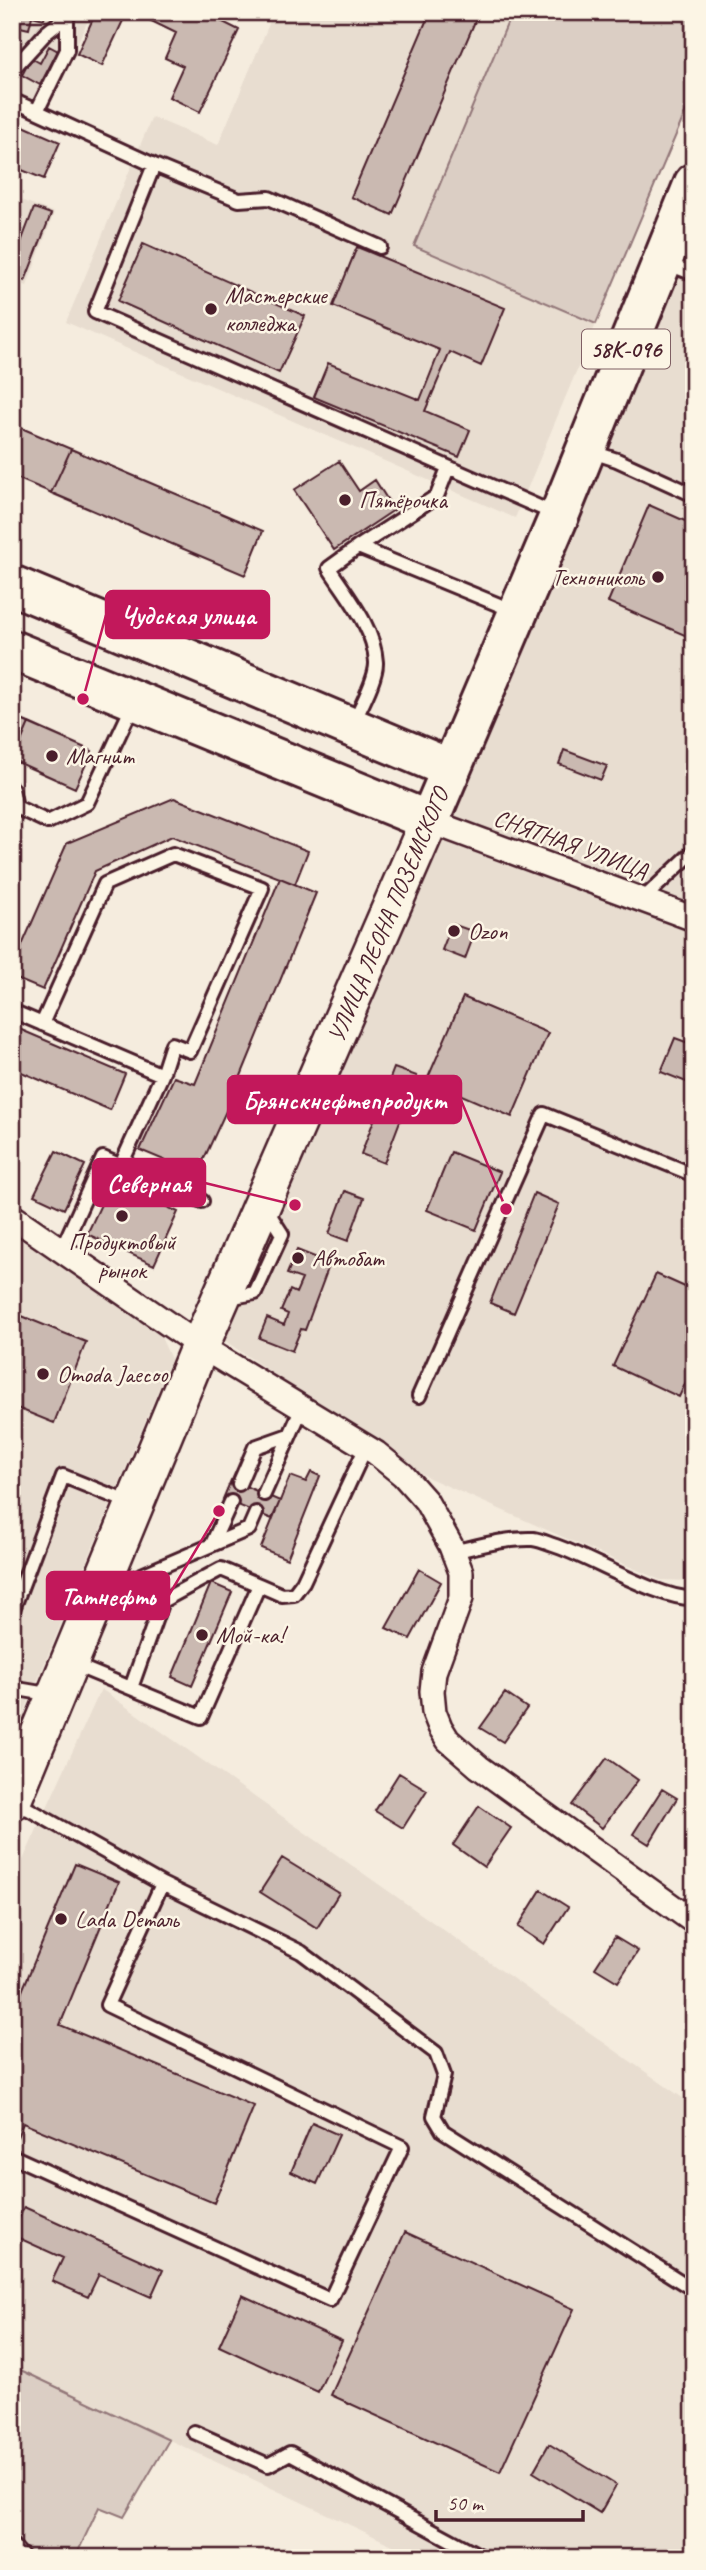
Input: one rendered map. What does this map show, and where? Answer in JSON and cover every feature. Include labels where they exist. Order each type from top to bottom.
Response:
[{"type":"highway","name":"УЛИЦА ЛЕОНА ПОЗЕМСКОГО","points":[[429,821],[586,450],[677,268],[694,183]]},
{"type":"highway","points":[[12,585],[451,769]]},
{"type":"highway","points":[[12,650],[429,821]]},
{"type":"main road","name":"УЛИЦА ЛЕОНА ПОЗЕМСКОГО","points":[[12,1800],[200,1346],[429,821]]},
{"type":"street","name":"СНЯТНАЯ УЛИЦА","points":[[429,821],[644,898],[694,919]]},
{"type":"street","points":[[12,1216],[200,1346],[366,1447],[403,1475],[426,1501],[461,1573],[461,1598],[434,1672],[432,1691],[434,1712],[448,1740],[479,1767],[694,1922]]},
{"type":"lane","points":[[12,70],[46,33],[69,15]]},
{"type":"lane","points":[[37,111],[67,51],[69,15]]},
{"type":"lane","points":[[12,100],[154,165],[239,200],[269,198],[380,247]]},
{"type":"lane","points":[[154,165],[95,312],[559,516]]},
{"type":"lane","points":[[586,450],[617,460],[694,495]]},
{"type":"lane","points":[[352,727],[376,664],[370,637],[329,568],[437,496],[448,468]]},
{"type":"lane","points":[[358,547],[518,613]]},
{"type":"lane","points":[[12,789],[16,807],[48,822],[87,803],[136,699]]},
{"type":"lane","points":[[644,898],[694,851]]},
{"type":"lane","points":[[42,1024],[105,884],[173,854],[262,888],[190,1051],[172,1044],[162,1075],[121,1165]]},
{"type":"lane","points":[[12,1011],[162,1075]]},
{"type":"lane","points":[[419,1396],[544,1114],[694,1175]]},
{"type":"lane","points":[[61,1251],[103,1157],[202,1201]]},
{"type":"lane","points":[[264,1494],[302,1408]]},
{"type":"lane","points":[[239,1484],[255,1447],[289,1435]]},
{"type":"lane","points":[[131,1688],[162,1601],[221,1569],[282,1595],[294,1594],[303,1582],[366,1447]]},
{"type":"lane","points":[[12,1612],[63,1476],[135,1506]]},
{"type":"lane","points":[[212,1544],[231,1503]]},
{"type":"lane","points":[[99,1593],[249,1530],[256,1513]]},
{"type":"lane","points":[[453,1552],[498,1542],[535,1539],[571,1551],[656,1590],[694,1598]]},
{"type":"lane","points":[[12,1688],[64,1679],[131,1688],[201,1717],[259,1585]]},
{"type":"lane","points":[[12,1800],[163,1884],[301,1952],[436,2053],[444,2075],[434,2116],[443,2131],[694,2290]]},
{"type":"lane","points":[[12,2156],[330,2300],[402,2147],[107,2005],[163,1884]]},
{"type":"lane","points":[[194,2432],[268,2465],[289,2454],[484,2558]]},
{"type":"lane","points":[[12,2544],[24,2558]]},
{"type":"shaded area","points":[[12,12],[92,12],[45,111],[12,96]]},
{"type":"shaded area","points":[[274,12],[512,12],[414,245],[596,324],[515,518],[66,322],[152,117],[218,145]]},
{"type":"shaded area","points":[[512,12],[694,12],[694,92],[596,324],[414,246]]},
{"type":"shaded area","points":[[12,196],[54,213],[27,286],[12,280]]},
{"type":"shaded area","points":[[694,197],[694,1581],[660,1580],[427,1477],[222,1339]]},
{"type":"shaded area","points":[[12,1235],[154,1322],[171,1359],[12,1742]]},
{"type":"shaded area","points":[[101,1689],[694,2106],[694,2547],[674,2558],[420,2558],[12,2366],[12,1884]]},
{"type":"shaded area","points":[[12,2366],[169,2440],[124,2517],[99,2507],[75,2558],[12,2558]]},
{"type":"building","points":[[12,12],[46,12],[44,19],[32,16],[29,29],[20,27],[14,52],[12,51]]},
{"type":"building","points":[[96,12],[127,12],[102,66],[77,54]]},
{"type":"building","points":[[133,12],[203,12],[239,30],[200,112],[169,97],[183,66],[165,58],[176,33]]},
{"type":"building","points":[[430,12],[479,12],[392,215],[351,197]]},
{"type":"building","points":[[49,46],[58,51],[40,85],[22,75],[31,58],[40,63]]},
{"type":"building","points":[[12,121],[60,142],[44,179],[12,166]]},
{"type":"building","points":[[34,208],[51,214],[25,281],[12,276],[12,266]]},
{"type":"building","name":"Мастерские колледжа","points":[[143,244],[305,316],[279,373],[118,301]]},
{"type":"building","points":[[357,247],[505,308],[481,366],[450,352],[425,411],[470,430],[459,457],[314,397],[328,363],[420,400],[440,350],[333,306]]},
{"type":"building","points":[[12,424],[263,531],[245,575],[12,476]]},
{"type":"building","points":[[71,449],[263,531],[245,575],[51,493]]},
{"type":"building","name":"Пятёрочка","points":[[339,461],[359,491],[375,480],[394,510],[334,550],[294,490]]},
{"type":"building","points":[[649,505],[694,525],[694,639],[608,602]]},
{"type":"building","points":[[12,716],[29,723],[13,760],[12,760]]},
{"type":"building","name":"Магнит","points":[[12,716],[92,751],[75,788],[12,760]]},
{"type":"building","name":"Магнит","points":[[12,716],[92,751],[75,788],[12,760]]},
{"type":"building","name":"Магнит","points":[[29,723],[92,751],[75,788],[13,760]]},
{"type":"building","points":[[564,750],[607,766],[601,780],[559,764]]},
{"type":"building","points":[[174,798],[308,851],[295,884],[172,836],[95,871],[43,990],[12,977],[12,968],[67,843]]},
{"type":"building","points":[[280,878],[316,893],[232,1098],[197,1174],[140,1150],[174,1077],[195,1084]]},
{"type":"building","points":[[452,924],[475,932],[465,959],[442,950]]},
{"type":"building","points":[[463,997],[548,1033],[512,1117],[427,1080]]},
{"type":"building","points":[[12,1026],[125,1074],[110,1110],[12,1068]]},
{"type":"building","points":[[675,1038],[694,1045],[694,1085],[661,1072]]},
{"type":"building","points":[[394,1068],[417,1076],[384,1163],[361,1154]]},
{"type":"building","points":[[56,1151],[85,1165],[64,1209],[34,1195]]},
{"type":"building","points":[[451,1152],[500,1172],[476,1230],[427,1210]]},
{"type":"building","points":[[112,1181],[178,1212],[154,1265],[87,1234]]},
{"type":"building","points":[[345,1191],[364,1198],[348,1241],[329,1234]]},
{"type":"building","points":[[534,1193],[559,1204],[514,1313],[490,1303]]},
{"type":"building","points":[[297,1250],[330,1263],[305,1330],[301,1329],[292,1351],[259,1338],[267,1318],[284,1325],[288,1314],[281,1311],[290,1290],[296,1293],[302,1279],[287,1274]]},
{"type":"building","points":[[656,1274],[694,1291],[694,1365],[679,1397],[613,1366]]},
{"type":"building","name":"Omoda Jaecoo","points":[[12,1312],[86,1342],[54,1423],[12,1406]]},
{"type":"building","points":[[311,1472],[320,1476],[287,1559],[261,1548],[290,1476],[306,1482]]},
{"type":"building","points":[[231,1480],[280,1501],[272,1519],[223,1499]]},
{"type":"building","points":[[419,1569],[441,1582],[410,1639],[386,1628]]},
{"type":"building","name":"Мой-ка!","points":[[211,1583],[232,1592],[192,1686],[172,1677]]},
{"type":"building","points":[[505,1693],[527,1708],[503,1742],[480,1728]]},
{"type":"building","points":[[607,1758],[638,1780],[602,1828],[572,1805]]},
{"type":"building","points":[[399,1773],[427,1790],[403,1828],[375,1811]]},
{"type":"building","points":[[662,1789],[677,1798],[649,1844],[633,1834]]},
{"type":"building","points":[[479,1806],[511,1828],[484,1867],[453,1845]]},
{"type":"building","points":[[282,1858],[339,1893],[317,1928],[260,1892]]},
{"type":"building","points":[[75,1864],[119,1882],[60,2025],[254,2106],[214,2203],[23,2123],[17,2137],[12,2135],[12,2015]]},
{"type":"building","points":[[541,1890],[568,1907],[544,1944],[518,1927]]},
{"type":"building","points":[[615,1937],[638,1951],[618,1982],[595,1968]]},
{"type":"building","points":[[312,2123],[339,2135],[317,2184],[291,2172]]},
{"type":"building","points":[[24,2207],[163,2270],[151,2297],[99,2274],[88,2297],[52,2281],[63,2258],[12,2235]]},
{"type":"building","points":[[405,2232],[574,2309],[500,2472],[331,2395]]},
{"type":"building","points":[[242,2295],[342,2341],[318,2392],[219,2346]]},
{"type":"building","points":[[549,2444],[616,2485],[600,2513],[533,2472]]},
{"type":"place","name":"Мастерские колледжа","points":[[211,309]]},
{"type":"place","name":"Пятёрочка","points":[[345,500]]},
{"type":"place","name":"Технониколь","points":[[658,577]]},
{"type":"place","name":"Чудская улица","points":[[83,699]]},
{"type":"place","name":"Магнит","points":[[52,756]]},
{"type":"place","name":"Ozon","points":[[454,931]]},
{"type":"place","name":"Северная","points":[[295,1205]]},
{"type":"place","name":"Брянскнефтепродукт","points":[[506,1209]]},
{"type":"place","name":"Продуктовый рынок","points":[[122,1216]]},
{"type":"place","name":"Автобат","points":[[298,1258]]},
{"type":"place","name":"Omoda Jaecoo","points":[[43,1374]]},
{"type":"place","name":"Татнефть","points":[[219,1511]]},
{"type":"place","name":"Мой-ка!","points":[[202,1635]]},
{"type":"place","name":"Lada Dеталь","points":[[61,1919]]}]
